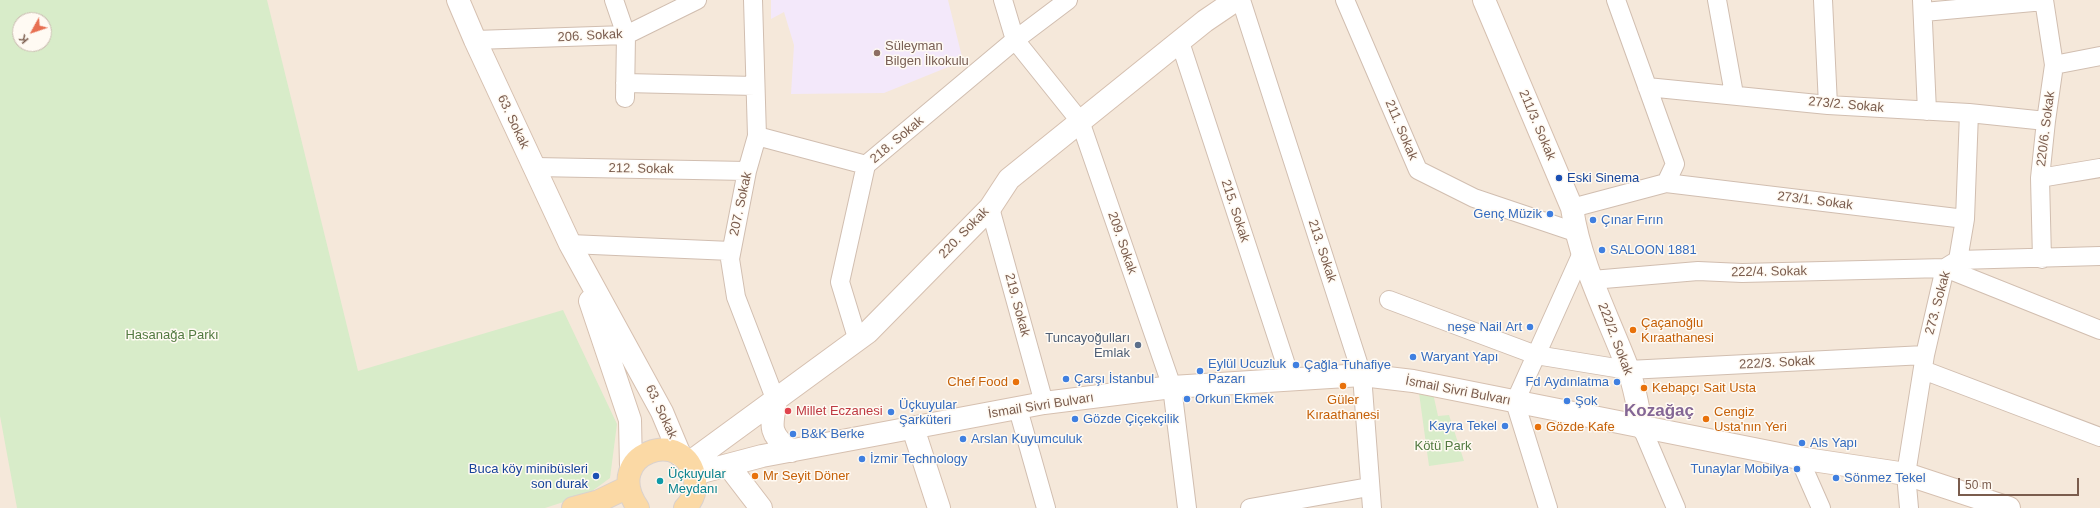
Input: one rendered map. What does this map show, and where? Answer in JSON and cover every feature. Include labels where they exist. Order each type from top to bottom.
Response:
[{"type":"main road","name":"63. Sokak","points":[[458,0],[475,40],[570,244],[659,405],[688,464]]},
{"type":"main road","name":"220. Sokak","points":[[688,464],[858,341],[990,208],[1009,179],[1205,21],[1236,0]]},
{"type":"main road","name":"211/3. Sokak","points":[[1484,0],[1572,208],[1575,232],[1582,253]]},
{"type":"main road","name":"63. Sokak","points":[[570,244],[616,375],[630,420],[633,491]]},
{"type":"main road","name":"222/2. Sokak","points":[[1582,253],[1628,370],[1642,428]]},
{"type":"main road","name":"İsmail Sivri Bulvarı","points":[[688,464],[728,465],[791,451],[1044,403],[1172,387],[1362,375],[1413,381],[1642,428],[1799,458],[1906,474],[2009,508]]},
{"type":"main road","points":[[776,401],[771,423],[773,433],[778,441],[791,451]]},
{"type":"main road","points":[[913,428],[939,508]]},
{"type":"main road","points":[[573,508],[633,491],[638,458],[653,451],[670,450],[688,464],[695,484],[694,495],[684,508]]},
{"type":"main road","points":[[728,465],[761,508]]},
{"type":"street","points":[[614,0],[626,36],[625,90],[755,86]]},
{"type":"street","name":"206. Sokak","points":[[475,40],[626,36],[697,0]]},
{"type":"street","name":"207. Sokak","points":[[753,0],[757,136],[747,171],[730,259],[736,297],[776,401]]},
{"type":"street","name":"209. Sokak","points":[[1003,0],[1015,40],[1080,121],[1172,387],[1188,508]]},
{"type":"street","name":"218. Sokak","points":[[858,341],[840,282],[866,165],[1015,40],[1068,0]]},
{"type":"street","name":"213. Sokak","points":[[1241,0],[1362,375],[1372,508]]},
{"type":"street","name":"211. Sokak","points":[[1345,0],[1418,170],[1474,198],[1575,232]]},
{"type":"street","points":[[1616,0],[1675,164],[1666,183]]},
{"type":"street","points":[[1717,0],[1734,94]]},
{"type":"street","points":[[1823,0],[1828,105]]},
{"type":"street","points":[[1927,112],[1923,6],[2044,1]]},
{"type":"street","name":"220/6. Sokak","points":[[2042,259],[2040,178],[2054,65],[2044,1]]},
{"type":"street","name":"215. Sokak","points":[[1180,42],[1290,380]]},
{"type":"street","points":[[2054,65],[2100,56]]},
{"type":"street","name":"273/2. Sokak","points":[[1647,87],[1734,94],[1828,105],[1969,114],[2046,121]]},
{"type":"street","name":"273. Sokak","points":[[1909,508],[1906,474],[1924,363],[1965,219],[1969,114]]},
{"type":"street","points":[[757,136],[866,165]]},
{"type":"street","name":"212. Sokak","points":[[535,167],[747,171]]},
{"type":"street","points":[[2040,178],[2100,168]]},
{"type":"street","name":"273/1. Sokak","points":[[1572,208],[1666,183],[1965,219]]},
{"type":"street","name":"219. Sokak","points":[[990,208],[1044,403]]},
{"type":"street","points":[[570,244],[731,251]]},
{"type":"street","points":[[1548,508],[1515,402],[1582,253]]},
{"type":"street","name":"222/4. Sokak","points":[[1592,280],[1698,271],[1742,274],[2100,256]]},
{"type":"street","points":[[1952,264],[2100,330]]},
{"type":"street","name":"222/3. Sokak","points":[[1389,300],[1536,355],[1628,370],[1924,363]]},
{"type":"street","points":[[1924,363],[2100,437]]},
{"type":"street","points":[[1018,409],[1046,508]]},
{"type":"street","points":[[1642,428],[1676,508]]},
{"type":"street","points":[[1799,458],[1821,508]]},
{"type":"street","points":[[1250,508],[1370,487]]},
{"type":"shaded area","points":[[0,0],[2100,0],[2100,508],[0,508]]},
{"type":"shaded area","name":"Süleyman Bilgen İlkokulu","points":[[771,0],[948,0],[963,61],[884,93],[791,94],[794,45],[784,12],[771,19]]},
{"type":"green space","name":"Hasanağa Parkı","points":[[0,0],[267,0],[358,371],[563,310],[617,424],[610,478],[588,494],[545,508],[17,508],[0,416]]},
{"type":"green space","name":"Kötü Park","points":[[1419,393],[1433,393],[1438,416],[1449,415],[1464,461],[1429,466]]},
{"type":"place","name":"Süleyman Bilgen İlkokulu","points":[[877,53]]},
{"type":"place","name":"Eski Sinema","points":[[1559,178]]},
{"type":"place","name":"Genç Müzik","points":[[1550,214]]},
{"type":"place","name":"Çınar Fırın","points":[[1593,220]]},
{"type":"place","name":"SALOON 1881","points":[[1602,250]]},
{"type":"place","name":"neşe Nail Art","points":[[1530,327]]},
{"type":"place","name":"Çaçanoğlu Kıraathanesi","points":[[1633,330]]},
{"type":"place","name":"Tuncayoğulları Emlak","points":[[1138,345]]},
{"type":"place","name":"Waryant Yapı","points":[[1413,357]]},
{"type":"place","name":"Çağla Tuhafiye","points":[[1296,365]]},
{"type":"place","name":"Eylül Ucuzluk Pazarı","points":[[1200,371]]},
{"type":"place","name":"Çarşı İstanbul","points":[[1066,379]]},
{"type":"place","name":"Chef Food","points":[[1016,382]]},
{"type":"place","name":"Fd Aydınlatma","points":[[1617,382]]},
{"type":"place","name":"Güler Kıraathanesi","points":[[1343,386]]},
{"type":"place","name":"Kebapçı Sait Usta","points":[[1644,388]]},
{"type":"place","name":"Orkun Ekmek","points":[[1187,399]]},
{"type":"place","name":"Şok","points":[[1567,401]]},
{"type":"place","name":"Millet Eczanesi","points":[[788,411]]},
{"type":"place","name":"Üçkuyular Şarküteri","points":[[891,412]]},
{"type":"place","name":"Gözde Çiçekçilik","points":[[1075,419]]},
{"type":"place","name":"Cengiz Usta'nın Yeri","points":[[1706,419]]},
{"type":"place","name":"Kayra Tekel","points":[[1505,426]]},
{"type":"place","name":"Gözde Kafe","points":[[1538,427]]},
{"type":"place","name":"B&K Berke","points":[[793,434]]},
{"type":"place","name":"Arslan Kuyumculuk","points":[[963,439]]},
{"type":"place","name":"Als Yapı","points":[[1802,443]]},
{"type":"place","name":"İzmir Technology","points":[[862,459]]},
{"type":"place","name":"Tunaylar Mobilya","points":[[1797,469]]},
{"type":"place","name":"Buca köy minibüsleri son durak","points":[[596,476]]},
{"type":"place","name":"Mr Seyit Döner","points":[[755,476]]},
{"type":"place","name":"Sönmez Tekel","points":[[1836,478]]},
{"type":"place","name":"Üçkuyular Meydanı","points":[[660,481]]},
{"type":"district","name":"Kozağaç","points":[[1659,411]]}]
